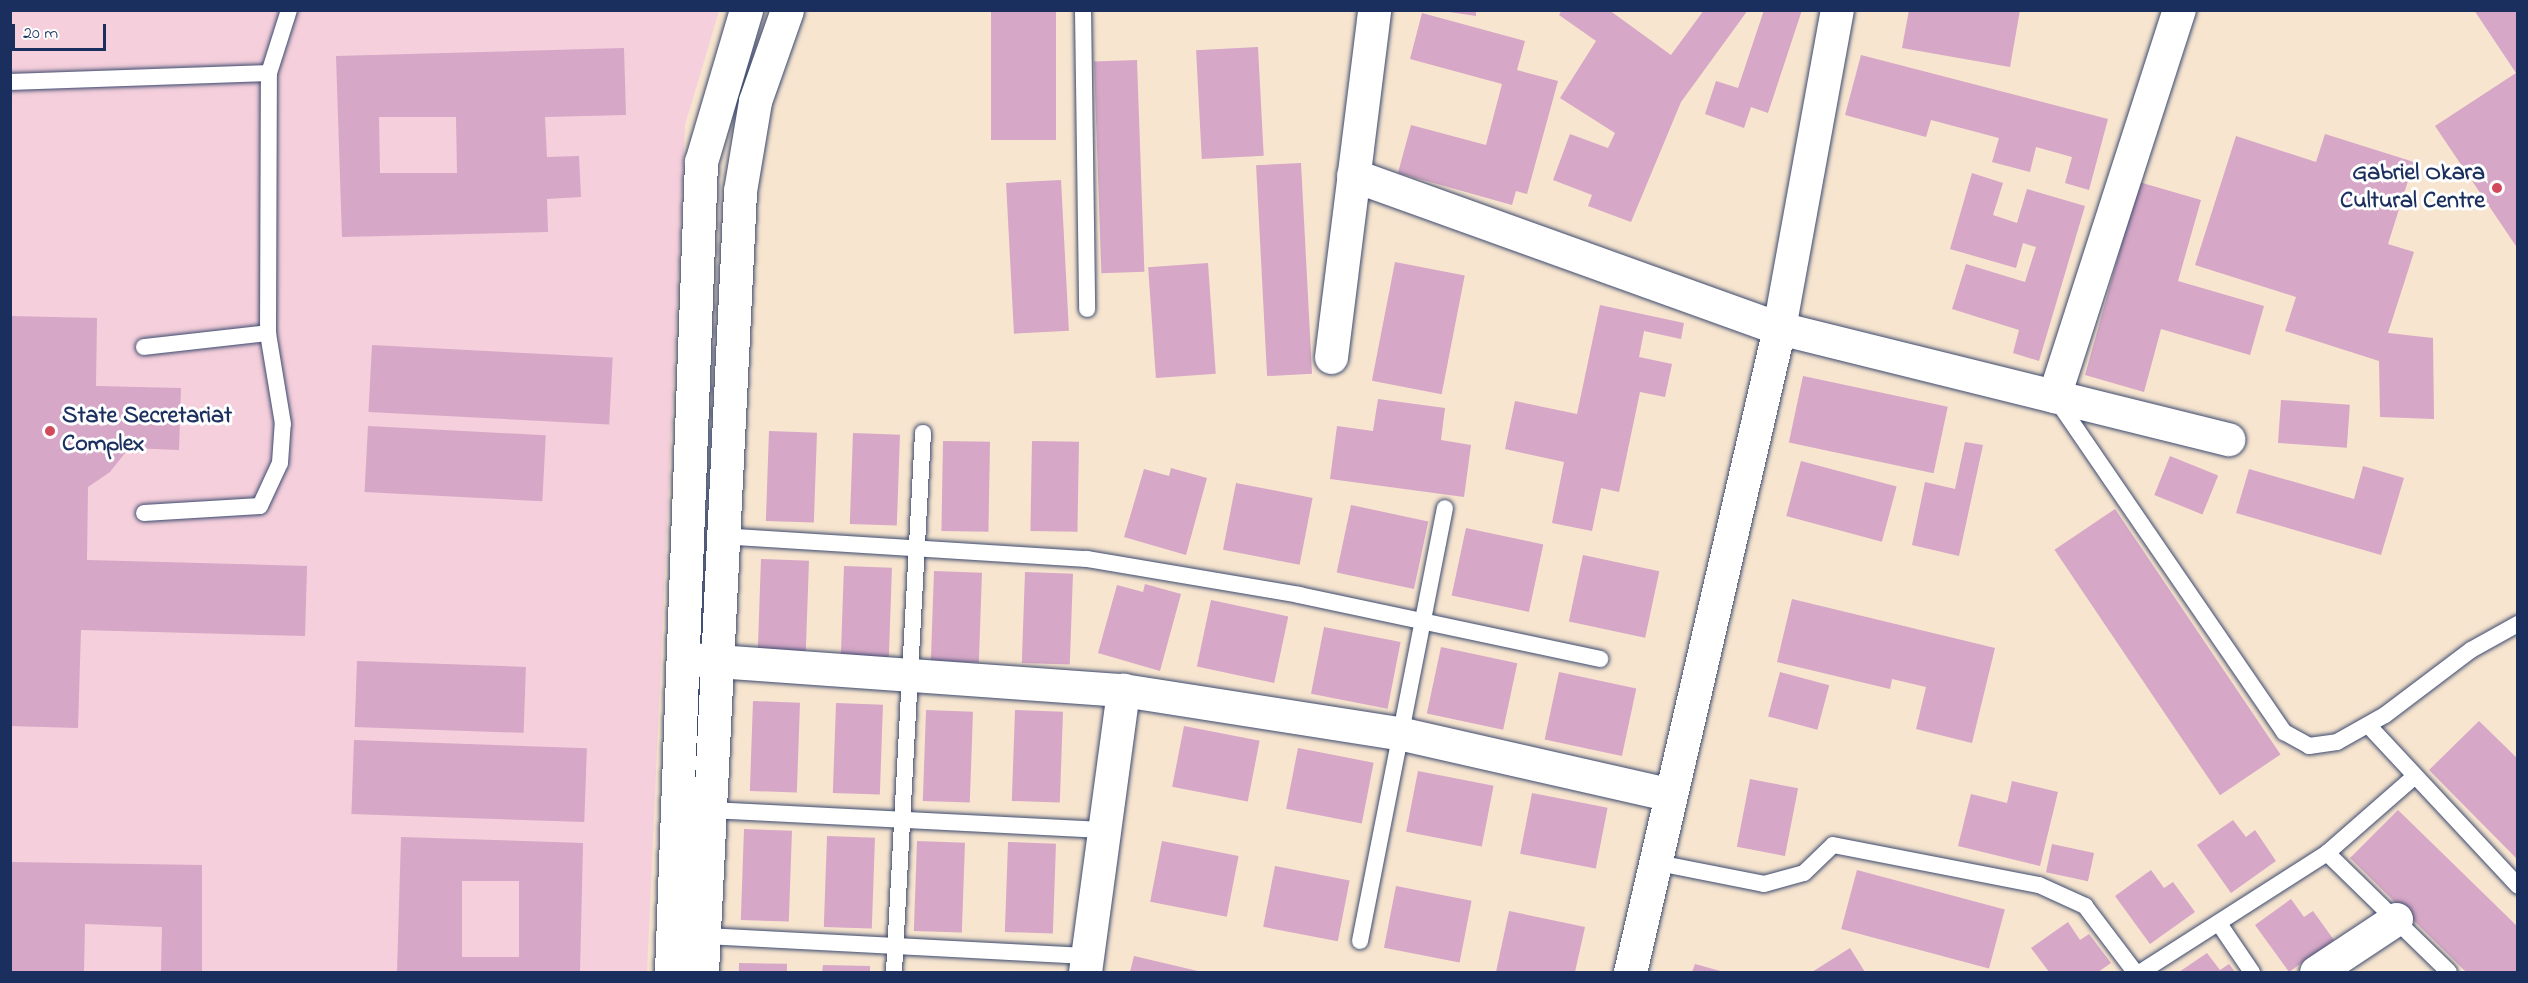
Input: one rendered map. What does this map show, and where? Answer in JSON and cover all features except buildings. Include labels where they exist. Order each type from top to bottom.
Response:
[{"type":"street","points":[[671,972],[701,162],[746,10]]},
{"type":"street","points":[[702,972],[720,536],[740,191],[754,101],[787,10]]},
{"type":"street","points":[[1331,357],[1374,10]]},
{"type":"street","points":[[1630,972],[1668,794],[1779,327],[1837,10]]},
{"type":"street","points":[[2054,396],[2180,10]]},
{"type":"street","points":[[1353,175],[1779,327],[2229,439]]},
{"type":"street","points":[[682,659],[1123,690],[1403,734],[1668,794]]},
{"type":"street","points":[[1086,964],[1123,690]]},
{"type":"street","points":[[2316,972],[2396,919]]},
{"type":"lane","points":[[144,513],[260,506],[280,463],[283,424],[267,333],[269,73],[290,10]]},
{"type":"lane","points":[[1083,10],[1087,309]]},
{"type":"lane","points":[[10,82],[269,73]]},
{"type":"lane","points":[[144,347],[267,333]]},
{"type":"lane","points":[[2054,396],[2284,732],[2309,746],[2337,742],[2368,725],[2471,650],[2517,624]]},
{"type":"lane","points":[[894,972],[898,820],[923,433]]},
{"type":"lane","points":[[1360,941],[1403,734],[1445,508]]},
{"type":"lane","points":[[720,536],[1087,559],[1424,621],[1600,659]]},
{"type":"lane","points":[[2368,725],[2517,886]]},
{"type":"lane","points":[[2141,972],[2220,925],[2327,853],[2415,776]]},
{"type":"lane","points":[[709,810],[1104,831]]},
{"type":"lane","points":[[1653,862],[1764,884],[1804,873],[1833,845],[2039,885],[2085,906],[2135,972]]},
{"type":"lane","points":[[2327,853],[2449,972]]},
{"type":"lane","points":[[2220,925],[2252,972]]},
{"type":"lane","points":[[704,936],[896,946],[1086,964]]},
{"type":"shaded area","points":[[10,11],[719,11],[685,125],[647,972],[11,972]]},
{"type":"place","name":"Gabriel Okara Cultural Centre","points":[[2497,188]]},
{"type":"place","name":"State Secretariat Complex","points":[[50,431]]}]
